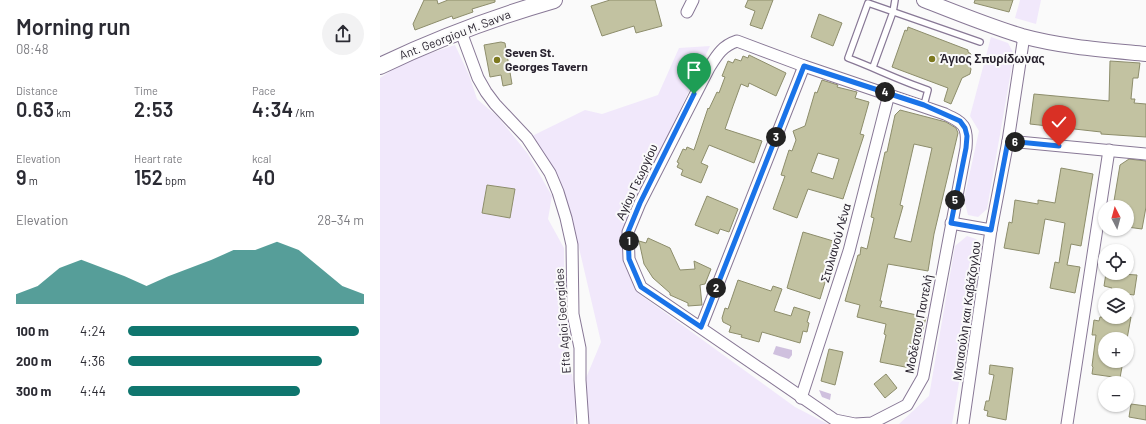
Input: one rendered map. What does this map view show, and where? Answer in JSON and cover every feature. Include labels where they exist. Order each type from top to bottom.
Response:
[{"type":"main road","name":"Ant. Georgiou M. Savva","points":[[380,66],[523,4],[554,0]]},
{"type":"street","points":[[687,12],[693,0]]},
{"type":"street","points":[[924,0],[973,20],[1024,36],[1091,49],[1146,54]]},
{"type":"street","name":"Efta Agioi Georgides","points":[[461,32],[478,78],[486,92],[495,104],[527,138],[550,173],[558,192],[572,245],[573,314],[580,348],[580,380],[583,424]]},
{"type":"street","name":"Μισιαούλη και Καβάζογλου","points":[[963,424],[991,230],[1008,141],[1024,36]]},
{"type":"street","name":"Αγίου Γεωργίου","points":[[801,398],[701,327],[641,287],[629,259],[628,232],[640,203],[694,94],[720,49],[737,41],[744,42],[804,66]]},
{"type":"street","points":[[701,327],[804,66],[924,105]]},
{"type":"street","name":"Στυλιανού Λένα","points":[[801,398],[849,251],[889,94]]},
{"type":"street","name":"Μοδέστου Παντελή","points":[[801,398],[835,420],[855,424],[872,423],[907,406],[923,377],[967,136],[965,128],[960,121],[924,105]]},
{"type":"street","points":[[1008,141],[1146,154]]},
{"type":"street","points":[[1068,424],[1109,150]]},
{"type":"street","points":[[951,223],[991,230]]},
{"type":"lane","points":[[873,67],[893,12],[895,0]]},
{"type":"lane","points":[[924,105],[928,90],[895,79],[873,67],[848,58],[868,3],[980,42]]},
{"type":"shaded area","points":[[1020,0],[1041,0],[1036,24],[1015,18]]},
{"type":"shaded area","points":[[991,37],[1008,43],[1014,54],[987,209],[978,217],[968,215],[964,199],[979,131],[970,116]]},
{"type":"shaded area","points":[[455,45],[469,75],[477,99],[498,117],[528,154],[552,196],[548,219],[564,248],[565,328],[576,400],[574,424],[380,424],[380,78],[404,62]]},
{"type":"shaded area","points":[[710,46],[624,230],[624,263],[638,293],[795,407],[828,424],[589,424],[586,378],[601,342],[572,218],[553,168],[532,136],[585,110],[602,114],[658,95],[679,48]]},
{"type":"shaded area","points":[[967,236],[976,239],[982,246],[952,424],[899,424],[929,396],[955,246]]},
{"type":"shaded area","points":[[776,346],[792,350],[792,355],[789,359],[773,354]]},
{"type":"shaded area","points":[[819,390],[831,394],[830,400],[822,397]]},
{"type":"building","points":[[424,0],[437,0],[438,4],[448,0],[495,0],[495,2],[472,9],[473,12],[453,19],[452,16],[415,30],[413,24]]},
{"type":"building","points":[[610,0],[655,0],[662,26],[636,33],[634,26],[602,36],[591,6]]},
{"type":"building","points":[[748,0],[773,0],[762,29],[750,25],[755,11],[745,7]]},
{"type":"building","points":[[975,0],[1013,0],[1009,12],[974,3]]},
{"type":"building","points":[[819,14],[842,23],[833,46],[811,37]]},
{"type":"building","name":"Άγιος Σπυρίδωνας","points":[[908,27],[968,50],[971,54],[968,63],[971,69],[970,74],[962,78],[951,104],[944,101],[948,88],[892,67],[905,30],[907,31]]},
{"type":"building","name":"Seven St. Georges Tavern","points":[[501,42],[505,43],[512,84],[503,86],[501,75],[490,77],[484,45]]},
{"type":"building","points":[[749,55],[786,73],[776,96],[749,83],[748,87],[741,84],[733,106],[725,129],[762,141],[754,163],[709,145],[701,163],[708,166],[701,183],[681,175],[683,170],[677,167],[679,163],[677,162],[683,149],[686,150],[687,147],[694,150],[708,108],[709,109],[717,92],[719,93],[725,77],[722,76],[728,61],[733,63],[735,59],[741,61],[743,56],[748,58]]},
{"type":"building","points":[[1110,61],[1140,63],[1138,78],[1133,78],[1131,99],[1135,99],[1134,103],[1146,104],[1146,137],[1101,134],[1101,132],[1030,124],[1034,94],[1109,101]]},
{"type":"building","points":[[822,80],[838,85],[837,87],[857,92],[855,98],[869,102],[860,134],[864,135],[843,199],[808,189],[797,218],[773,209],[785,176],[781,175],[789,150],[792,151],[796,140],[793,131],[805,126],[815,92],[817,93]],"holes":[[[818,153],[839,159],[833,179],[811,172]]]},
{"type":"building","points":[[900,110],[946,122],[956,128],[958,133],[934,234],[928,271],[888,264],[880,301],[882,301],[880,307],[926,317],[920,342],[916,341],[910,368],[880,362],[886,335],[884,334],[886,324],[857,317],[860,305],[845,301],[858,255],[860,255],[861,247],[867,249],[874,218],[871,217],[885,152],[887,152],[895,115]],"holes":[[[914,144],[932,148],[911,242],[894,238],[903,206],[900,205]]]},
{"type":"building","points":[[1129,159],[1146,161],[1146,207],[1142,229],[1134,228],[1134,200],[1114,200],[1120,165]]},
{"type":"building","points":[[1061,168],[1093,174],[1081,246],[1071,244],[1067,265],[1080,267],[1075,293],[1050,288],[1055,262],[1059,263],[1065,223],[1045,219],[1039,254],[1004,248],[1009,222],[1012,223],[1015,200],[1038,204],[1038,200],[1055,203]]},
{"type":"building","points":[[487,185],[515,189],[510,218],[482,213]]},
{"type":"building","points":[[707,196],[738,209],[729,232],[720,229],[718,234],[695,225]]},
{"type":"building","points":[[803,232],[840,243],[833,267],[830,266],[820,299],[787,288]]},
{"type":"building","points":[[648,238],[670,248],[680,270],[695,269],[694,261],[711,269],[705,284],[700,285],[702,305],[688,306],[688,303],[670,295],[670,293],[653,278],[644,264],[639,241],[646,243]]},
{"type":"building","points":[[1134,275],[1137,275],[1134,295],[1134,288],[1112,288],[1104,286],[1105,280],[1134,280]]},
{"type":"building","points":[[738,280],[771,291],[773,286],[782,289],[774,311],[791,316],[794,307],[810,312],[807,322],[809,323],[807,332],[803,331],[800,343],[762,332],[759,342],[741,337],[742,335],[729,332],[731,326],[723,322],[722,318],[725,308],[728,309]]},
{"type":"building","points":[[1094,320],[1098,321],[1098,324],[1130,324],[1128,332],[1098,332],[1098,368],[1122,368],[1120,376],[1092,374],[1096,335],[1092,335]]},
{"type":"building","points":[[829,349],[843,352],[835,385],[821,381]]},
{"type":"building","points":[[990,365],[1013,368],[1006,420],[987,416],[988,411],[984,410],[986,401],[989,401],[994,375],[989,374]]},
{"type":"building","points":[[886,374],[897,388],[885,398],[874,384]]},
{"type":"building","points":[[1134,404],[1146,406],[1146,420],[1129,417],[1130,412],[1134,412]]},
{"type":"place","name":"Άγιος Σπυρίδωνας","points":[[932,59]]},
{"type":"place","name":"Seven St. Georges Tavern","points":[[497,60]]},
{"type":"route","points":[[694,94],[640,203],[628,232],[629,259],[641,287],[701,327],[804,66],[924,105],[960,121],[965,128],[967,136],[966,148],[951,223],[991,230],[1008,141],[1059,146]]}]
